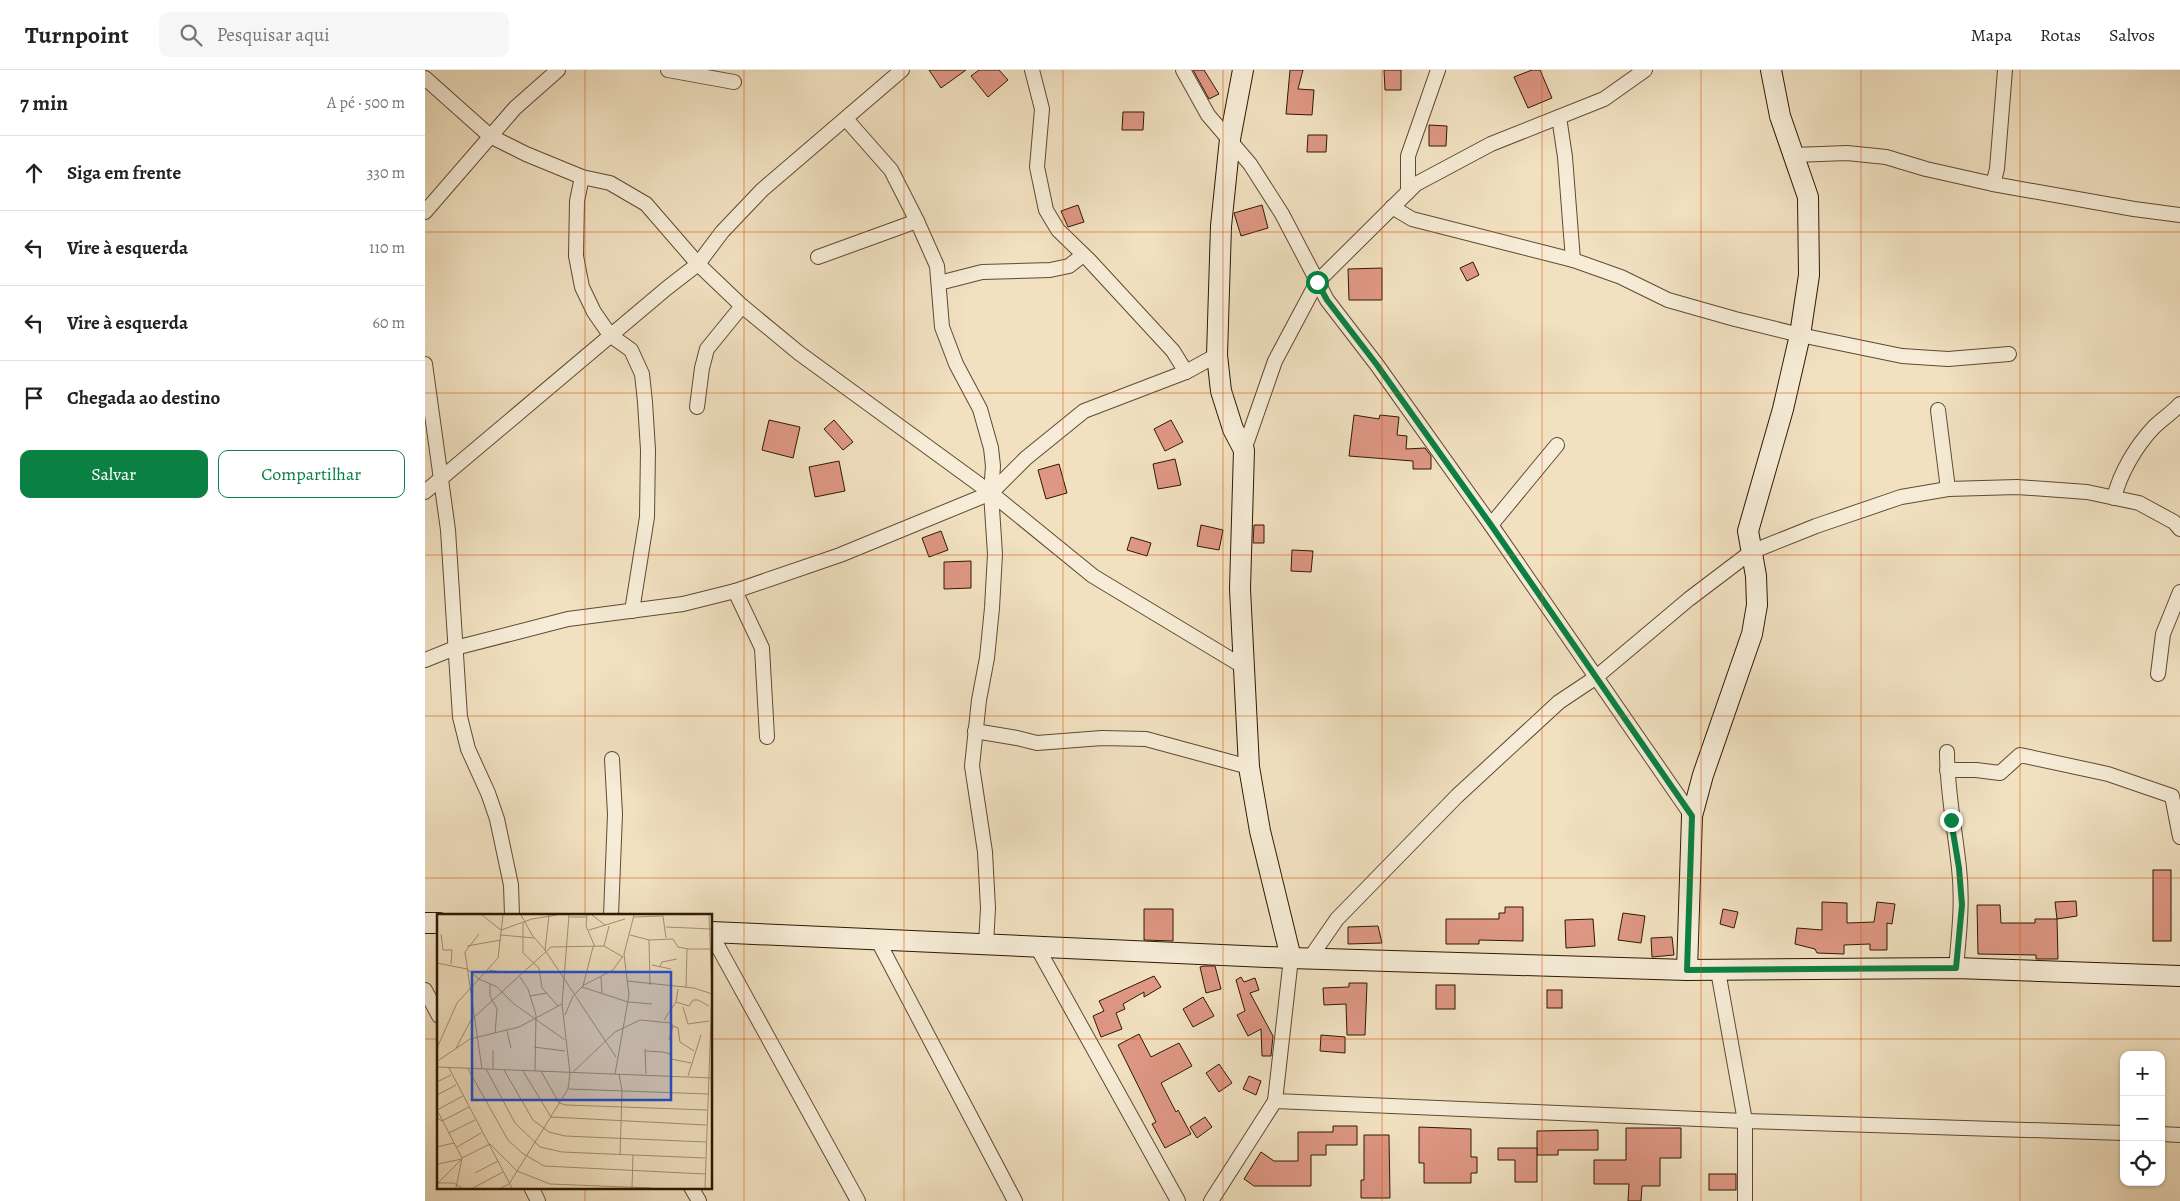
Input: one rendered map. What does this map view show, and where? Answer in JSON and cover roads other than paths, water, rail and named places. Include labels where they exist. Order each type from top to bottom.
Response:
[{"type":"street","points":[[425,212],[515,108],[558,70]]},
{"type":"street","points":[[668,70],[734,82]]},
{"type":"street","points":[[425,492],[610,335],[698,264],[722,232],[762,190],[902,70]]},
{"type":"street","points":[[1032,70],[1037,83],[1042,109],[1037,167],[1046,210],[1057,230],[1173,351],[1186,372]]},
{"type":"street","points":[[1183,70],[1208,115],[1250,164],[1282,214],[1327,300],[1377,365],[1491,525],[1692,816]]},
{"type":"street","points":[[1243,70],[1230,139],[1221,226],[1217,355],[1221,392],[1233,429],[1245,450]]},
{"type":"street","points":[[1408,192],[1408,156],[1438,70]]},
{"type":"street","points":[[1211,1201],[1275,1101],[1300,958],[1260,832],[1249,767],[1240,590],[1245,450],[1275,361],[1317,282],[1416,184],[1491,144],[1604,99],[1645,70]]},
{"type":"street","points":[[1687,970],[1692,816],[1703,775],[1752,634],[1757,605],[1756,576],[1748,530],[1783,409],[1799,335],[1809,275],[1808,197],[1780,116],[1771,70]]},
{"type":"street","points":[[1993,184],[1997,169],[2005,70]]},
{"type":"street","points":[[425,78],[490,136],[525,154],[581,177],[610,183],[646,204],[698,264],[742,306],[799,353],[991,493],[1093,576],[1244,667]]},
{"type":"street","points":[[1559,117],[1565,157],[1573,260]]},
{"type":"street","points":[[847,119],[891,170],[937,266],[942,327],[957,364],[980,409],[991,448],[993,466],[991,493],[995,554],[992,608],[972,766],[985,852],[988,908],[986,944]]},
{"type":"street","points":[[1794,155],[1847,153],[1886,157],[1925,169],[1993,184],[2134,209],[2180,215]]},
{"type":"street","points":[[581,177],[577,202],[576,256],[583,287],[594,312],[610,335],[631,350],[642,374],[648,450],[647,517],[632,611]]},
{"type":"street","points":[[1392,207],[1412,219],[1573,260],[1621,277],[1668,300],[1799,335],[1902,356],[1948,359],[2009,354]]},
{"type":"street","points":[[818,257],[917,221]]},
{"type":"street","points":[[939,283],[982,272],[1050,270],[1069,266],[1083,255]]},
{"type":"street","points":[[697,407],[702,368],[707,349],[742,306]]},
{"type":"street","points":[[425,660],[455,648],[568,619],[683,604],[735,590],[840,555],[991,493],[1026,458],[1084,411],[1186,372],[1217,355]]},
{"type":"street","points":[[425,364],[449,540],[460,717],[468,749],[488,793],[497,819],[511,885],[512,914]]},
{"type":"street","points":[[2114,498],[2117,487],[2139,446],[2154,427],[2180,404]]},
{"type":"street","points":[[1938,410],[1948,489]]},
{"type":"street","points":[[1491,525],[1557,445]]},
{"type":"street","points":[[1300,958],[1457,796],[1559,702],[1595,678],[1689,599],[1751,552],[1816,526],[1901,497],[1948,489],[2017,487],[2087,492],[2139,504],[2173,522],[2180,529]]},
{"type":"street","points":[[735,590],[762,648],[767,737]]},
{"type":"street","points":[[2157,674],[2163,634],[2180,592]]},
{"type":"street","points":[[975,731],[1037,743],[1102,738],[1145,739],[1249,767]]},
{"type":"street","points":[[1947,752],[1951,820],[1959,868],[1962,905],[1956,968]]},
{"type":"street","points":[[1947,770],[1976,770],[2000,773],[2020,755],[2108,774],[2172,796],[2180,837]]},
{"type":"street","points":[[611,914],[615,814],[612,759]]},
{"type":"street","points":[[713,933],[1300,958],[1718,971],[1956,968],[2180,976]]},
{"type":"street","points":[[713,937],[858,1201]]},
{"type":"street","points":[[877,940],[1015,1201]]},
{"type":"street","points":[[1037,947],[1178,1201]]},
{"type":"street","points":[[1718,971],[1745,1121],[1745,1201]]},
{"type":"street","points":[[425,990],[437,1012]]},
{"type":"street","points":[[1275,1101],[1745,1121],[2120,1133]]},
{"type":"street","points":[[2165,1134],[2180,1135]]},
{"type":"street","points":[[532,1188],[538,1201]]},
{"type":"street","points":[[692,1188],[699,1201]]}]
